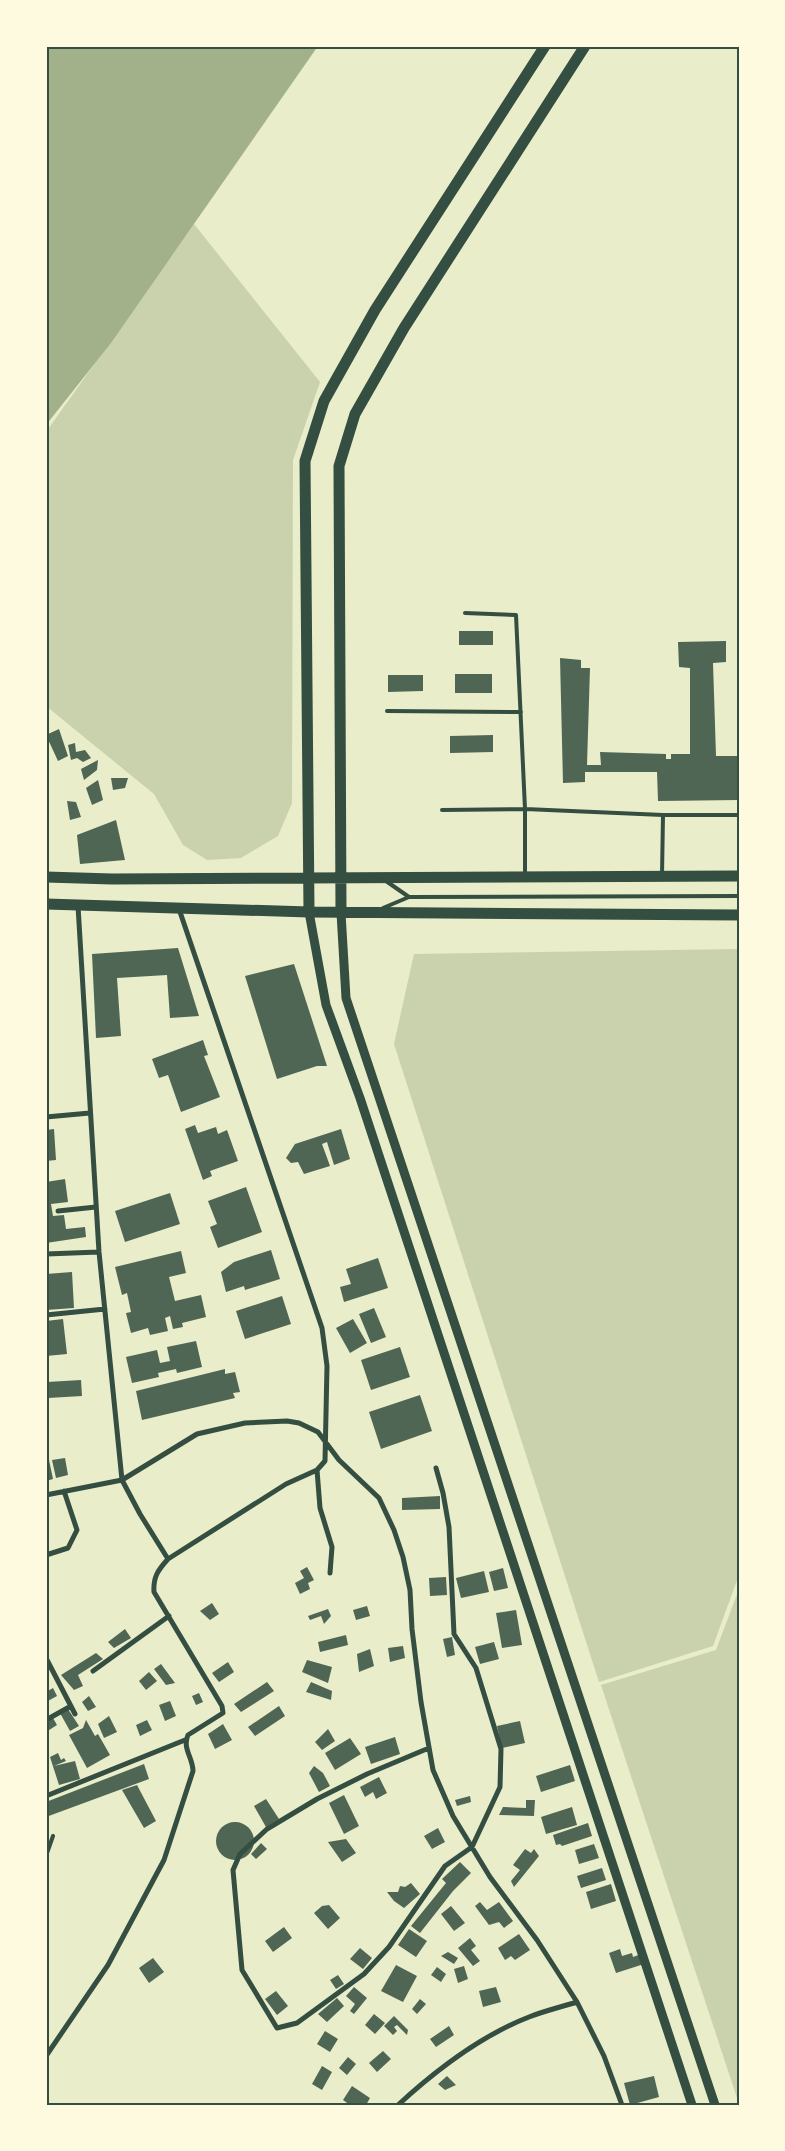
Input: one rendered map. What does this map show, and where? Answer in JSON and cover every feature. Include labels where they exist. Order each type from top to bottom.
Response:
[{"type":"main road","points":[[309,912],[305,461],[324,401],[375,310],[545,46]]},
{"type":"main road","points":[[341,913],[339,466],[355,414],[404,328],[585,46]]},
{"type":"main road","points":[[46,876],[112,879],[739,876]]},
{"type":"main road","points":[[46,904],[341,913],[739,915]]},
{"type":"street","points":[[78,905],[99,1252],[122,1480],[140,1514],[168,1559]]},
{"type":"street","points":[[46,1796],[185,1740],[188,1735],[223,1712],[222,1706],[154,1592],[154,1580],[158,1570],[168,1559],[286,1484],[317,1470],[325,1461],[327,1443],[327,1366],[322,1328],[178,908]]},
{"type":"street","points":[[309,912],[326,1005],[372,1136],[692,2105]]},
{"type":"street","points":[[341,913],[346,998],[715,2105]]},
{"type":"street","points":[[46,1117],[90,1113]]},
{"type":"street","points":[[58,1210],[96,1207]]},
{"type":"street","points":[[46,1254],[99,1252]]},
{"type":"street","points":[[46,1315],[105,1309]]},
{"type":"street","points":[[46,1495],[122,1480],[197,1434],[245,1423],[287,1421],[299,1423],[318,1432],[339,1460],[379,1498],[404,1557],[410,1590],[412,1630],[421,1702],[433,1770],[453,1816],[490,1877],[537,1940],[577,2002],[604,2056],[622,2105]]},
{"type":"street","points":[[429,1748],[367,1774],[317,1799],[268,1829],[240,1854],[233,1870],[242,1970],[277,2028],[297,2023],[364,1974],[389,1947],[414,1908],[445,1866],[472,1848],[500,1787],[501,1749],[476,1668],[454,1634],[449,1526],[436,1468]]},
{"type":"street","points":[[317,1470],[320,1508],[332,1547],[330,1573]]},
{"type":"street","points":[[46,1555],[68,1548],[77,1530],[64,1491]]},
{"type":"street","points":[[93,1671],[168,1616]]},
{"type":"street","points":[[46,1658],[74,1714]]},
{"type":"street","points":[[46,1720],[71,1706]]},
{"type":"street","points":[[46,2056],[108,1965],[164,1860],[193,1771],[185,1740]]},
{"type":"street","points":[[398,2105],[458,2056],[497,2032],[529,2017],[577,2002]]},
{"type":"lane","points":[[465,613],[516,615],[525,810],[525,877]]},
{"type":"lane","points":[[387,711],[520,712]]},
{"type":"lane","points":[[442,810],[739,815]]},
{"type":"lane","points":[[662,876],[663,815]]},
{"type":"lane","points":[[380,878],[409,897]]},
{"type":"lane","points":[[373,913],[409,897],[739,896]]},
{"type":"lane","points":[[46,1856],[53,1836]]},
{"type":"shaded area","points":[[46,46],[318,46],[111,343],[46,425]]},
{"type":"shaded area","points":[[194,224],[320,382],[293,460],[292,803],[278,836],[241,858],[207,860],[183,845],[154,794],[46,706],[46,432]]},
{"type":"shaded area","points":[[739,949],[739,1575],[713,1646],[599,1682],[394,1044],[414,954]]},
{"type":"shaded area","points":[[739,1589],[739,2104],[601,1685],[716,1650]]},
{"type":"building","points":[[459,631],[493,631],[493,645],[459,645]]},
{"type":"building","points":[[726,641],[726,662],[713,663],[716,756],[739,756],[739,800],[658,801],[657,772],[585,772],[585,782],[563,783],[560,658],[581,660],[581,668],[590,668],[587,765],[601,765],[600,752],[666,754],[666,759],[671,759],[671,754],[690,754],[690,668],[679,667],[678,642]]},
{"type":"building","points":[[455,674],[492,674],[492,693],[455,693]]},
{"type":"building","points":[[388,675],[423,675],[423,691],[388,692]]},
{"type":"building","points":[[59,729],[68,756],[58,761],[46,735]]},
{"type":"building","points":[[493,735],[493,752],[450,753],[450,736]]},
{"type":"building","points":[[75,743],[76,752],[85,750],[91,758],[83,762],[77,758],[71,760],[68,745]]},
{"type":"building","points":[[98,760],[97,770],[84,780],[81,769]]},
{"type":"building","points":[[111,778],[128,778],[125,788],[113,790]]},
{"type":"building","points":[[98,780],[103,800],[92,805],[86,788]]},
{"type":"building","points":[[67,801],[76,802],[81,817],[70,820]]},
{"type":"building","points":[[116,820],[125,860],[80,864],[77,835]]},
{"type":"building","points":[[178,948],[199,1016],[170,1018],[167,975],[117,978],[121,1036],[96,1038],[92,954]]},
{"type":"building","points":[[294,964],[327,1066],[317,1066],[277,1079],[245,976]]},
{"type":"building","points":[[203,1040],[208,1055],[204,1056],[220,1097],[181,1112],[168,1075],[159,1078],[152,1059]]},
{"type":"building","points":[[195,1125],[198,1133],[216,1127],[218,1134],[227,1130],[238,1161],[210,1171],[212,1176],[203,1180],[185,1129]]},
{"type":"building","points":[[54,1129],[56,1160],[46,1161],[46,1130]]},
{"type":"building","points":[[341,1129],[350,1159],[334,1165],[327,1142],[322,1144],[330,1166],[304,1174],[298,1162],[291,1163],[286,1158],[295,1144]]},
{"type":"building","points":[[65,1179],[68,1202],[51,1204],[53,1216],[64,1215],[66,1229],[85,1227],[86,1237],[46,1243],[46,1182]]},
{"type":"building","points":[[246,1187],[262,1232],[218,1248],[210,1227],[217,1224],[208,1201]]},
{"type":"building","points":[[170,1193],[180,1224],[125,1242],[115,1211]]},
{"type":"building","points":[[271,1250],[280,1279],[245,1290],[244,1286],[226,1292],[221,1272],[234,1262]]},
{"type":"building","points":[[181,1251],[186,1273],[169,1277],[175,1301],[201,1295],[206,1317],[182,1323],[183,1327],[173,1329],[170,1316],[165,1318],[168,1331],[150,1335],[148,1328],[131,1333],[126,1313],[131,1312],[127,1293],[122,1295],[115,1267]]},
{"type":"building","points":[[378,1258],[388,1288],[344,1302],[340,1287],[351,1284],[346,1269]]},
{"type":"building","points":[[72,1272],[74,1308],[46,1310],[46,1274]]},
{"type":"building","points":[[282,1296],[291,1324],[245,1339],[236,1311]]},
{"type":"building","points":[[374,1308],[386,1337],[371,1343],[359,1314]]},
{"type":"building","points":[[63,1319],[67,1354],[46,1356],[46,1321]]},
{"type":"building","points":[[353,1319],[367,1343],[350,1353],[336,1328]]},
{"type":"building","points":[[196,1341],[202,1367],[177,1373],[176,1369],[158,1373],[159,1377],[132,1383],[126,1357],[157,1350],[160,1363],[170,1361],[167,1347]]},
{"type":"building","points":[[400,1347],[410,1377],[371,1390],[361,1360]]},
{"type":"building","points":[[225,1369],[225,1374],[235,1372],[240,1392],[233,1393],[235,1398],[142,1420],[136,1391]]},
{"type":"building","points":[[81,1380],[82,1396],[48,1398],[47,1382]]},
{"type":"building","points":[[420,1395],[432,1431],[381,1449],[369,1412]]},
{"type":"building","points":[[65,1458],[68,1475],[56,1478],[52,1460]]},
{"type":"building","points":[[49,1460],[53,1479],[46,1481],[46,1461]]},
{"type":"building","points":[[440,1496],[440,1509],[402,1510],[402,1498]]},
{"type":"building","points":[[307,1567],[314,1580],[308,1583],[310,1589],[300,1594],[295,1583],[304,1578],[300,1571]]},
{"type":"building","points":[[503,1568],[508,1588],[494,1591],[489,1572]]},
{"type":"building","points":[[484,1571],[489,1592],[461,1598],[456,1578]]},
{"type":"building","points":[[446,1577],[447,1595],[430,1596],[429,1578]]},
{"type":"building","points":[[212,1603],[219,1614],[210,1620],[200,1611]]},
{"type":"building","points":[[367,1606],[370,1616],[356,1620],[353,1610]]},
{"type":"building","points":[[328,1609],[331,1616],[324,1624],[321,1616],[310,1620],[308,1616]]},
{"type":"building","points":[[516,1610],[522,1645],[502,1648],[496,1613]]},
{"type":"building","points":[[125,1629],[131,1638],[114,1648],[108,1642]]},
{"type":"building","points":[[346,1635],[348,1645],[320,1652],[318,1642]]},
{"type":"building","points":[[452,1637],[455,1655],[447,1657],[443,1639]]},
{"type":"building","points":[[494,1642],[499,1659],[480,1664],[475,1647]]},
{"type":"building","points":[[403,1646],[405,1658],[390,1662],[388,1648]]},
{"type":"building","points":[[370,1649],[374,1666],[359,1672],[357,1654]]},
{"type":"building","points":[[96,1653],[103,1659],[78,1675],[83,1686],[74,1690],[61,1675]]},
{"type":"building","points":[[307,1660],[332,1667],[328,1683],[302,1672]]},
{"type":"building","points":[[228,1662],[234,1672],[219,1682],[212,1673]]},
{"type":"building","points":[[161,1664],[175,1683],[166,1685],[154,1669]]},
{"type":"building","points":[[149,1672],[157,1681],[146,1690],[139,1681]]},
{"type":"building","points":[[267,1682],[274,1691],[241,1712],[234,1704]]},
{"type":"building","points":[[311,1682],[332,1691],[331,1700],[306,1692]]},
{"type":"building","points":[[53,1688],[57,1696],[46,1702],[46,1692]]},
{"type":"building","points":[[199,1693],[203,1702],[196,1705],[192,1696]]},
{"type":"building","points":[[89,1696],[96,1707],[88,1711],[82,1702]]},
{"type":"building","points":[[170,1701],[176,1716],[165,1721],[159,1705]]},
{"type":"building","points":[[279,1706],[285,1716],[255,1736],[248,1727]]},
{"type":"building","points":[[68,1709],[79,1726],[70,1731],[60,1713]]},
{"type":"building","points":[[109,1716],[117,1732],[104,1738],[98,1724]]},
{"type":"building","points":[[53,1718],[57,1725],[46,1732],[46,1722]]},
{"type":"building","points":[[86,1720],[95,1736],[98,1734],[110,1755],[87,1768],[69,1735],[83,1728]]},
{"type":"building","points":[[147,1720],[152,1730],[140,1736],[136,1725]]},
{"type":"building","points":[[520,1721],[525,1743],[502,1748],[497,1726]]},
{"type":"building","points":[[223,1724],[232,1740],[215,1749],[208,1734]]},
{"type":"building","points":[[328,1729],[335,1741],[322,1750],[315,1742]]},
{"type":"building","points":[[395,1737],[400,1754],[371,1764],[365,1747]]},
{"type":"building","points":[[350,1738],[361,1754],[335,1770],[325,1753]]},
{"type":"building","points":[[58,1753],[61,1760],[64,1758],[66,1761],[54,1766],[75,1761],[80,1779],[59,1785],[50,1757]]},
{"type":"building","points":[[144,1764],[149,1779],[46,1817],[46,1802]]},
{"type":"building","points":[[570,1765],[575,1781],[541,1792],[536,1776]]},
{"type":"building","points":[[314,1766],[323,1773],[330,1786],[319,1792],[309,1773]]},
{"type":"building","points":[[379,1777],[387,1793],[376,1799],[373,1792],[365,1797],[360,1787]]},
{"type":"building","points":[[137,1785],[156,1821],[144,1828],[122,1790]]},
{"type":"building","points":[[344,1795],[359,1826],[344,1834],[329,1803]]},
{"type":"building","points":[[470,1796],[471,1802],[457,1806],[455,1800]]},
{"type":"building","points":[[266,1799],[279,1819],[266,1827],[254,1806]]},
{"type":"building","points":[[526,1800],[535,1800],[534,1816],[499,1815],[503,1807],[526,1808]]},
{"type":"building","points":[[572,1807],[577,1825],[546,1834],[541,1817]]},
{"type":"building","points":[[235,1822],[248,1828],[254,1841],[248,1854],[235,1860],[222,1854],[216,1841],[222,1828]]},
{"type":"building","points":[[588,1823],[592,1836],[562,1846],[560,1844],[556,1845],[553,1835]]},
{"type":"building","points":[[438,1828],[445,1842],[432,1849],[424,1836]]},
{"type":"building","points":[[346,1839],[356,1853],[342,1862],[328,1842]]},
{"type":"building","points":[[261,1843],[267,1849],[256,1859],[251,1854]]},
{"type":"building","points":[[594,1844],[599,1858],[579,1864],[575,1850]]},
{"type":"building","points":[[525,1849],[531,1853],[534,1849],[539,1856],[514,1887],[511,1881],[520,1870],[513,1865]]},
{"type":"building","points":[[460,1862],[471,1873],[453,1891],[420,1933],[411,1926],[446,1883],[442,1879]]},
{"type":"building","points":[[602,1868],[606,1880],[581,1888],[577,1876]]},
{"type":"building","points":[[411,1883],[420,1894],[404,1908],[394,1901],[387,1892],[398,1892],[400,1886],[405,1887]]},
{"type":"building","points":[[611,1884],[616,1901],[591,1909],[586,1892]]},
{"type":"building","points":[[480,1902],[487,1910],[499,1902],[513,1921],[504,1928],[499,1922],[489,1925],[475,1906]]},
{"type":"building","points":[[329,1905],[340,1918],[328,1929],[314,1913],[322,1906]]},
{"type":"building","points":[[451,1906],[465,1923],[454,1931],[441,1914]]},
{"type":"building","points":[[284,1927],[292,1938],[273,1952],[265,1941]]},
{"type":"building","points":[[409,1929],[427,1941],[416,1957],[398,1945]]},
{"type":"building","points":[[519,1934],[530,1950],[515,1960],[511,1956],[505,1960],[498,1948]]},
{"type":"building","points":[[470,1938],[476,1946],[471,1950],[480,1961],[473,1966],[458,1948]]},
{"type":"building","points":[[360,1948],[372,1958],[363,1969],[350,1959]]},
{"type":"building","points":[[620,1949],[622,1956],[632,1953],[633,1957],[641,1954],[644,1964],[616,1973],[609,1953]]},
{"type":"building","points":[[448,1952],[458,1958],[454,1964],[441,1956]]},
{"type":"building","points":[[153,1958],[164,1972],[149,1983],[139,1968]]},
{"type":"building","points":[[396,1965],[417,1976],[403,2002],[381,1991]]},
{"type":"building","points":[[464,1966],[468,1979],[458,1983],[454,1969]]},
{"type":"building","points":[[437,1967],[446,1974],[441,1982],[431,1975]]},
{"type":"building","points":[[338,1975],[344,1984],[336,1989],[330,1980]]},
{"type":"building","points":[[354,1987],[367,1998],[354,2014],[350,2011],[355,2004],[346,1996]]},
{"type":"building","points":[[496,1987],[501,2002],[483,2007],[479,1991]]},
{"type":"building","points":[[276,1991],[288,2006],[277,2015],[265,1999]]},
{"type":"building","points":[[337,1998],[344,2006],[327,2022],[318,2014]]},
{"type":"building","points":[[420,1999],[426,2004],[417,2014],[412,2009]]},
{"type":"building","points":[[374,2014],[385,2023],[375,2034],[365,2025]]},
{"type":"building","points":[[394,2016],[408,2030],[407,2035],[397,2025],[394,2027],[397,2031],[393,2035],[384,2026]]},
{"type":"building","points":[[449,2026],[454,2035],[436,2047],[430,2039]]},
{"type":"building","points":[[325,2031],[338,2039],[330,2052],[317,2044]]},
{"type":"building","points":[[383,2051],[391,2059],[377,2072],[369,2063]]},
{"type":"building","points":[[348,2057],[356,2064],[347,2075],[339,2068]]},
{"type":"building","points":[[322,2066],[332,2072],[322,2090],[312,2084]]},
{"type":"building","points":[[447,2076],[456,2085],[445,2090],[438,2084]]},
{"type":"building","points":[[654,2076],[659,2097],[630,2105],[624,2083]]},
{"type":"building","points":[[352,2086],[370,2098],[366,2105],[350,2105],[343,2100]]}]
